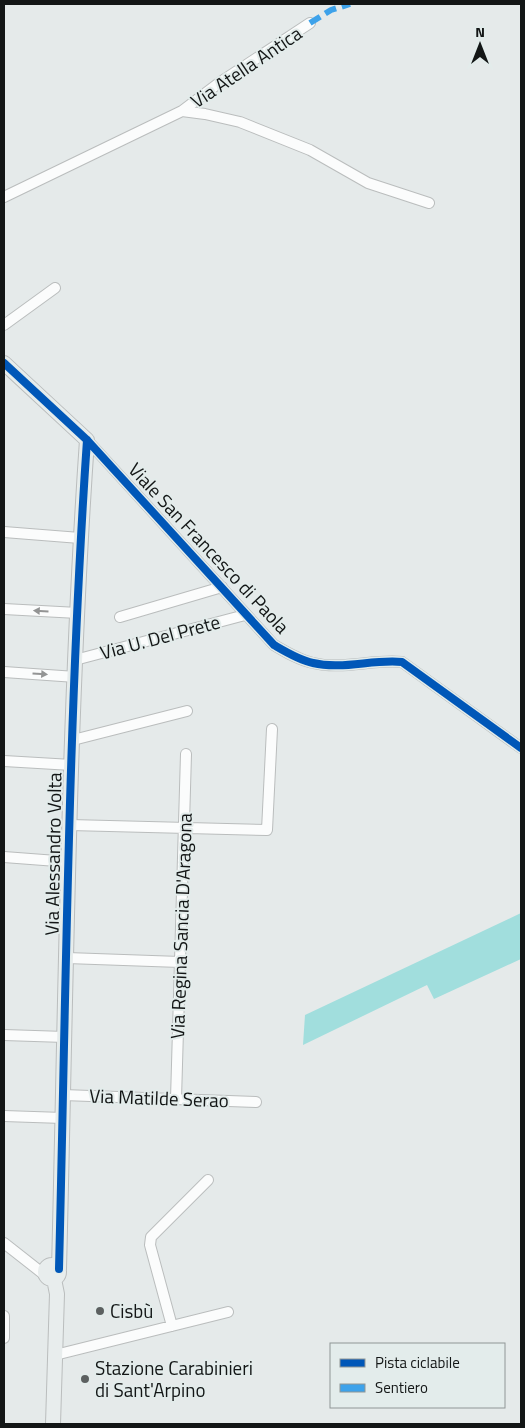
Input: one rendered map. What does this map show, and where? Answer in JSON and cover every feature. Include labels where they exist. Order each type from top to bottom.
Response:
[{"type":"street","name":"Via Atella Antica","points":[[4,197],[182,111],[219,83],[310,23]]},
{"type":"street","points":[[182,111],[240,122],[310,150],[368,183],[429,203]]},
{"type":"street","points":[[4,324],[55,288]]},
{"type":"street","name":"Viale San Francesco di Paola","points":[[4,363],[87,440],[274,645],[293,656],[312,663],[339,665],[390,661],[402,662],[521,748]]},
{"type":"street","name":"Via Alessandro Volta","points":[[54,1424],[58,1294],[48,1271],[63,1118],[72,740],[76,677],[80,538],[87,440]]},
{"type":"street","points":[[4,532],[80,538]]},
{"type":"street","points":[[120,617],[222,587]]},
{"type":"street","points":[[4,609],[78,613]]},
{"type":"street","name":"Via U. Del Prete","points":[[76,660],[245,615]]},
{"type":"street","points":[[4,672],[76,677]]},
{"type":"street","points":[[72,740],[187,710]]},
{"type":"street","points":[[70,825],[267,830],[272,729]]},
{"type":"street","name":"Via Regina Sancia D'Aragona","points":[[176,1099],[186,754]]},
{"type":"street","points":[[4,761],[72,765]]},
{"type":"street","points":[[4,857],[70,862]]},
{"type":"street","points":[[67,958],[180,962]]},
{"type":"street","points":[[4,1035],[65,1037]]},
{"type":"street","name":"Via Matilde Serao","points":[[63,1094],[256,1102]]},
{"type":"street","points":[[4,1116],[63,1118]]},
{"type":"street","points":[[172,1326],[150,1245],[151,1237],[208,1180]]},
{"type":"street","points":[[4,1243],[48,1271]]},
{"type":"street","points":[[56,1355],[228,1312]]},
{"type":"street","points":[[4,1318],[4,1338]]},
{"type":"shaded area","points":[[521,913],[521,959],[434,999],[427,985],[303,1045],[305,1015]]},
{"type":"marked path","points":[[310,23],[331,10],[350,4]]},
{"type":"cycle path","points":[[4,363],[87,440],[274,645],[293,656],[324,665],[402,662],[521,748]]},
{"type":"cycle path","points":[[59,1269],[72,751],[87,440]]},
{"type":"place","name":"Cisbù","points":[[100,1311]]},
{"type":"place","name":"Stazione Carabinieri di Sant'Arpino","points":[[85,1379]]}]
